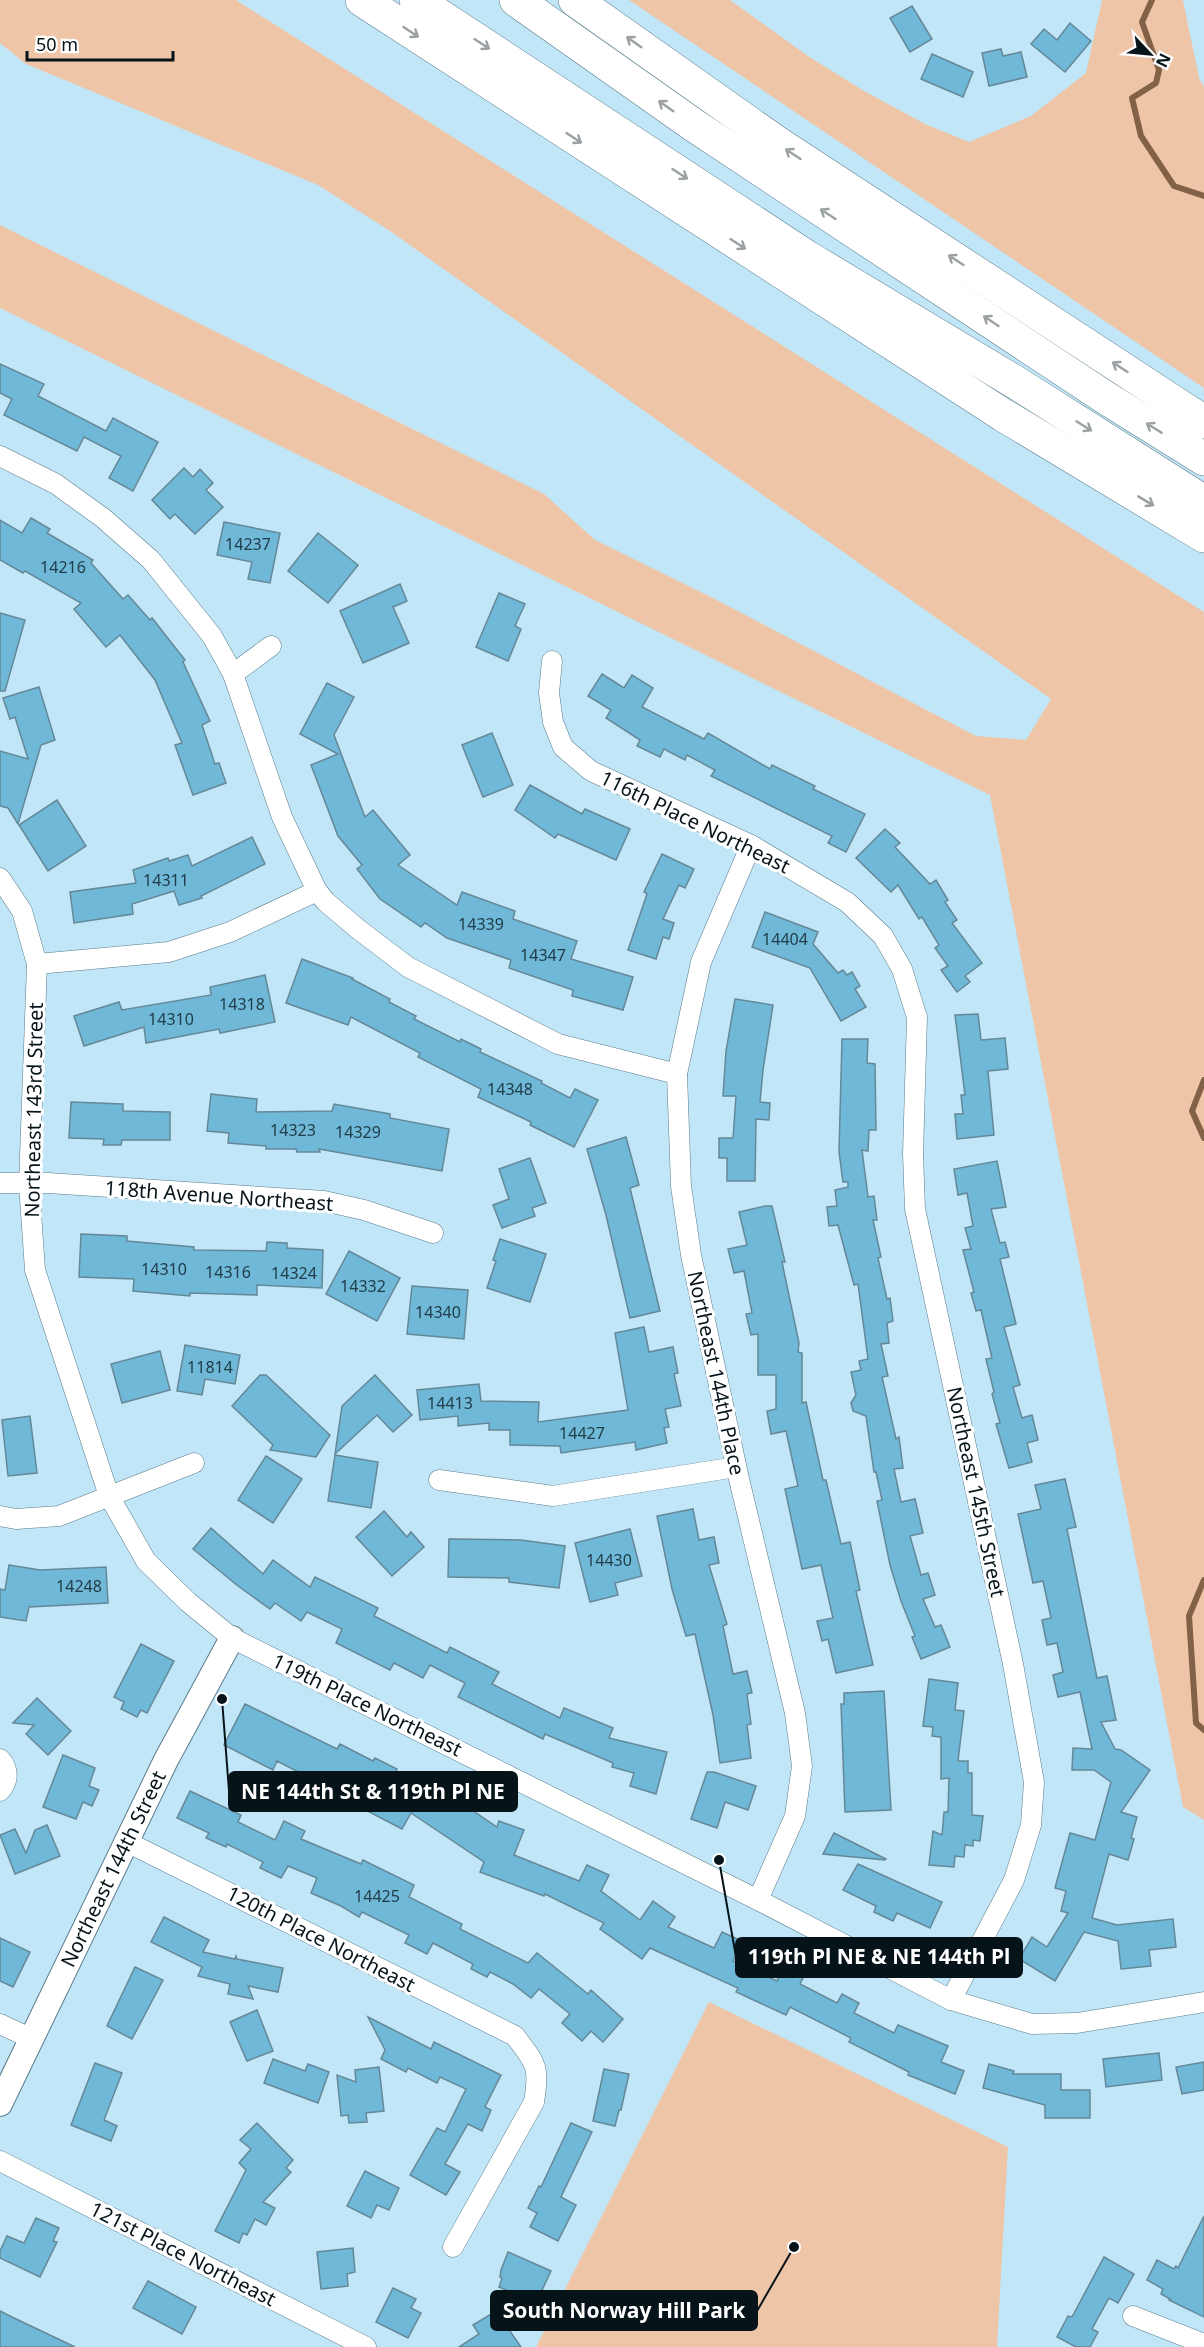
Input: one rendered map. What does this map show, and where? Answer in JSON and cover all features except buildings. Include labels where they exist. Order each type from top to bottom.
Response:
[{"type":"highway","points":[[362,0],[993,409],[1204,536]]},
{"type":"highway","points":[[416,0],[807,257],[856,285],[1204,501]]},
{"type":"highway","points":[[516,0],[695,126],[1106,398],[1204,459]]},
{"type":"highway","points":[[575,0],[776,142],[1204,422]]},
{"type":"highway","points":[[856,285],[869,303],[1037,413],[1060,448]]},
{"type":"street","points":[[0,456],[56,484],[103,518],[151,560],[212,636],[233,674],[282,817],[318,891],[326,902],[408,967],[558,1044],[677,1074]]},
{"type":"street","points":[[233,674],[271,646]]},
{"type":"street","name":"116th Place Northeast","points":[[552,661],[549,693],[553,722],[563,747],[591,771],[751,845],[847,902],[883,936],[902,969]]},
{"type":"street","name":"Northeast 144th Place","points":[[751,845],[701,962],[677,1074],[681,1186],[691,1255],[736,1467],[795,1713],[802,1766],[795,1816],[758,1899]]},
{"type":"street","name":"Northeast 143rd Street","points":[[0,878],[22,911],[38,964],[29,1184],[35,1270],[109,1496],[146,1562],[188,1602],[232,1638]]},
{"type":"street","points":[[38,964],[168,952],[230,932],[318,891]]},
{"type":"street","name":"Northeast 145th Street","points":[[902,969],[917,1017],[913,1154],[915,1209],[1013,1664],[1034,1782],[1031,1825],[1014,1880],[951,2000]]},
{"type":"street","name":"118th Avenue Northeast","points":[[0,1183],[48,1183],[324,1201],[364,1210],[433,1233]]},
{"type":"street","points":[[0,1516],[16,1519],[59,1516],[194,1462]]},
{"type":"street","points":[[439,1480],[553,1496],[736,1467]]},
{"type":"street","name":"119th Place Northeast","points":[[232,1638],[758,1899],[951,2000],[1032,2024],[1077,2023],[1204,2002]]},
{"type":"street","name":"Northeast 144th Street","points":[[0,2104],[166,1760],[232,1638]]},
{"type":"street","points":[[0,1759],[6,1768],[7,1775],[6,1783],[0,1791]]},
{"type":"street","name":"120th Place Northeast","points":[[127,1842],[514,2036],[533,2061],[538,2078],[534,2102],[453,2247]]},
{"type":"street","points":[[0,2024],[32,2038]]},
{"type":"street","name":"121st Place Northeast","points":[[0,2161],[366,2347]]},
{"type":"street","points":[[1133,2316],[1204,2344]]},
{"type":"shaded area","points":[[0,0],[236,0],[1204,612],[1204,1820],[1183,1807],[990,795],[0,308],[0,225],[544,494],[595,540],[713,598],[976,736],[1026,740],[1051,699],[390,231],[318,185],[26,64],[0,43]]},
{"type":"shaded area","points":[[629,0],[730,0],[808,56],[864,91],[925,124],[969,142],[1031,116],[1086,73],[1102,0],[1183,0],[1199,78],[1204,87],[1204,388]]},
{"type":"shaded area","points":[[709,2002],[1008,2147],[997,2347],[536,2347]]},
{"type":"waterway","points":[[1152,0],[1142,22],[1159,70],[1156,83],[1132,98],[1141,136],[1174,186],[1204,196]]},
{"type":"waterway","points":[[1204,1080],[1192,1111],[1204,1138]]},
{"type":"waterway","points":[[1204,1580],[1189,1616],[1196,1723],[1204,1730]]},
{"type":"place","name":"NE 144th St & 119th Pl NE","points":[[222,1699]]},
{"type":"place","name":"119th Pl NE & NE 144th Pl","points":[[719,1860]]},
{"type":"place","name":"South Norway Hill Park","points":[[794,2247]]}]
